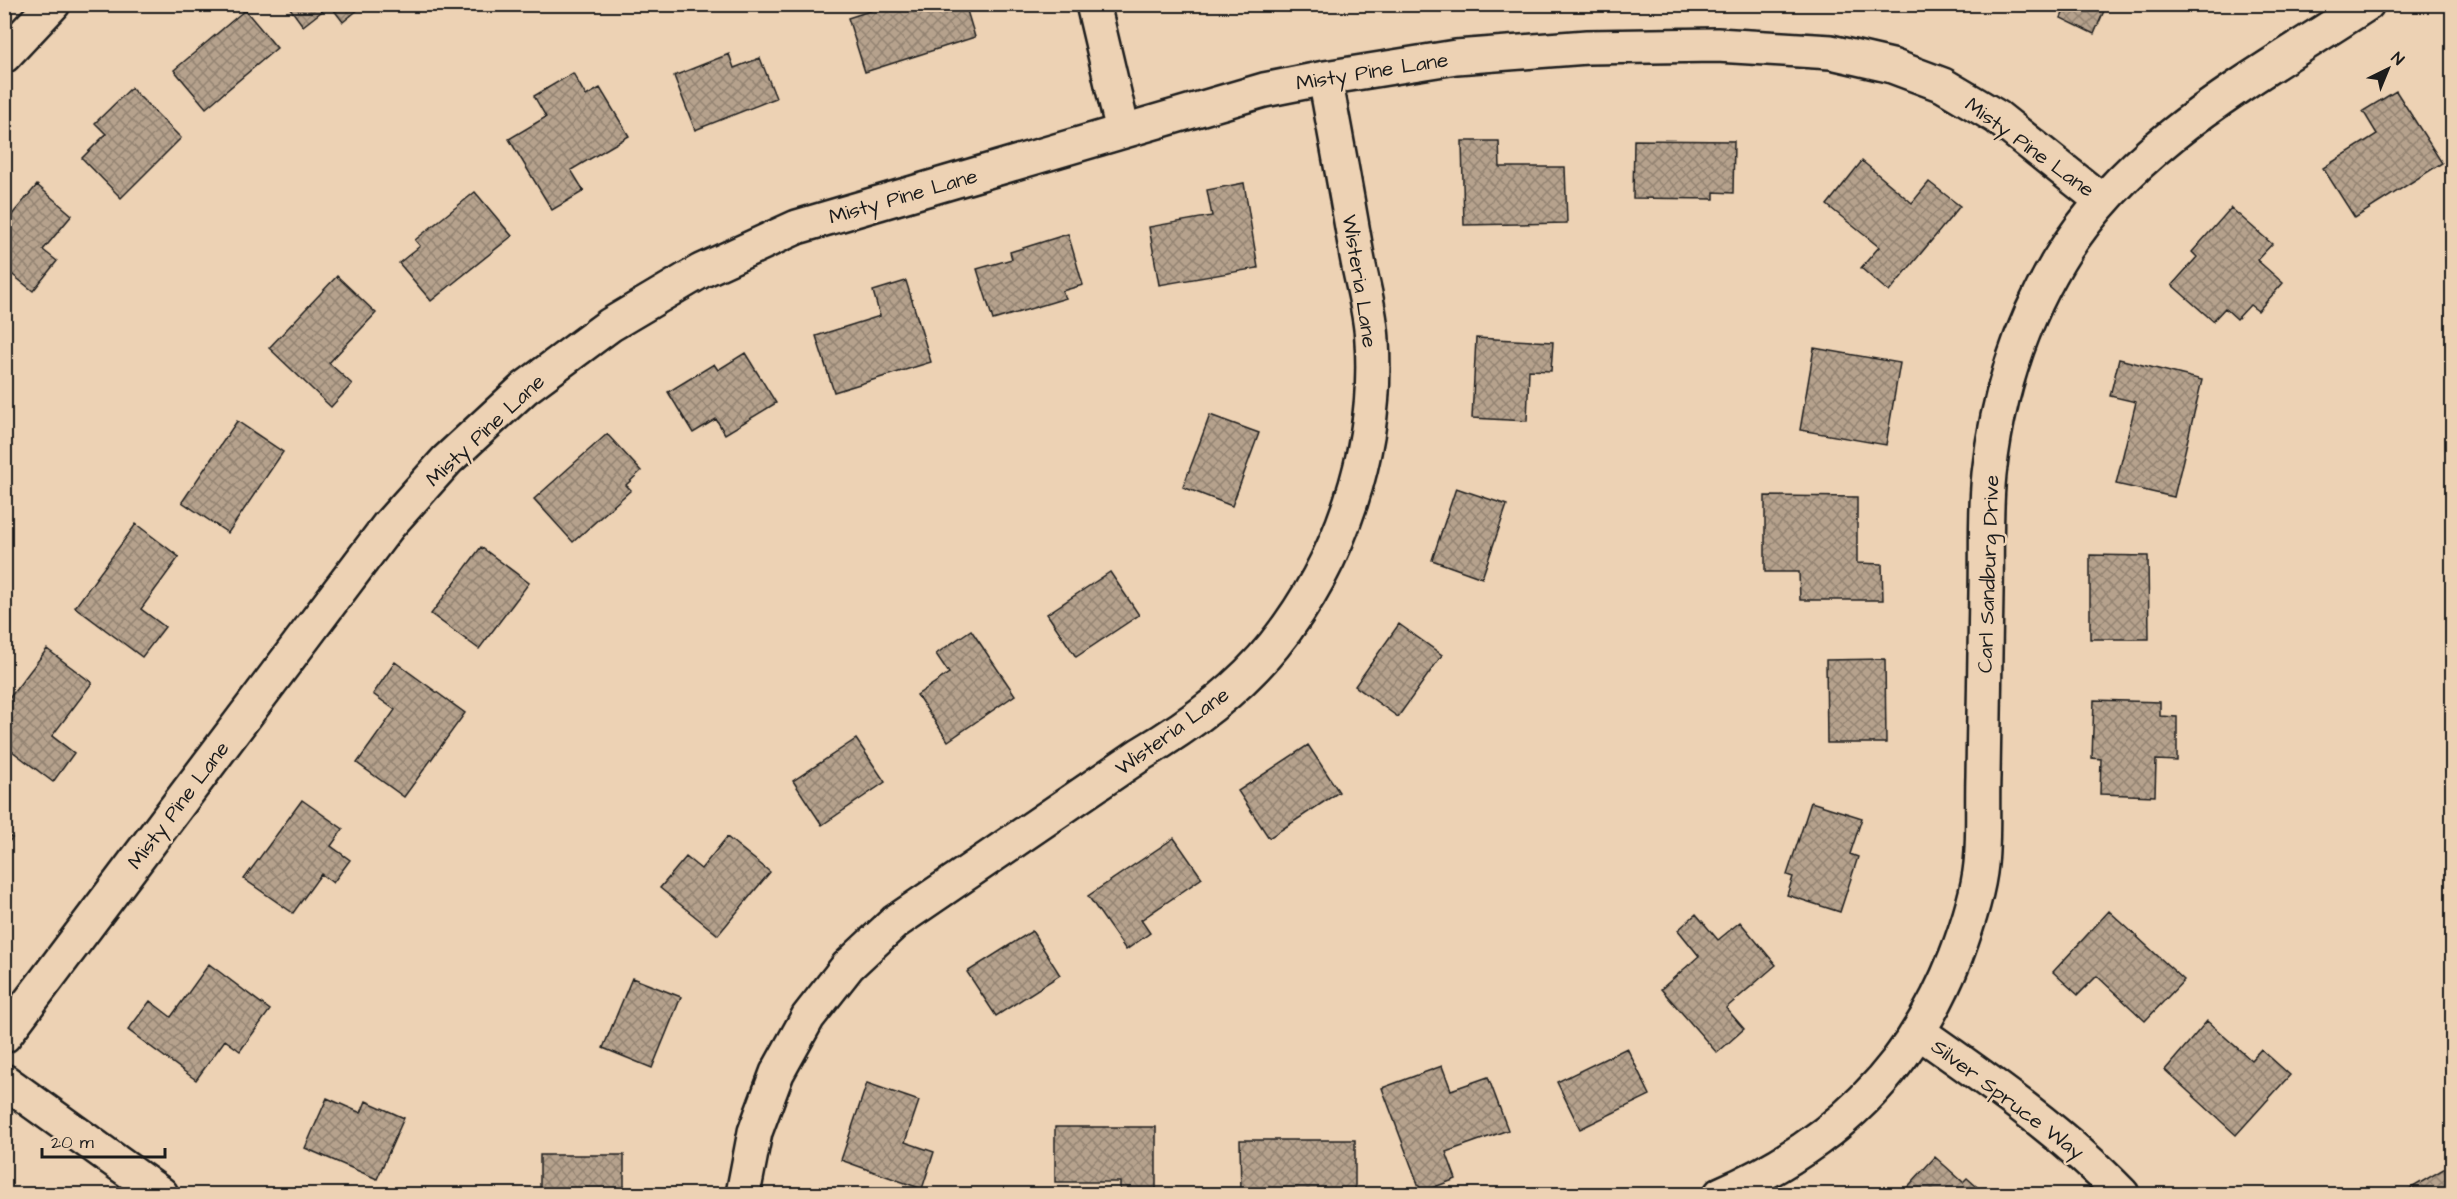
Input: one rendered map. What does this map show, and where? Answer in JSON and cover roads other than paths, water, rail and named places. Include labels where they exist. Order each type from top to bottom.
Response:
[{"type":"street","points":[[4,56],[53,4]]},
{"type":"street","points":[[1093,4],[1123,131]]},
{"type":"street","name":"Carl Sandburg Drive","points":[[1721,1194],[1789,1160],[1836,1126],[1883,1080],[1919,1032],[1942,989],[1966,929],[1981,865],[1989,476],[2003,390],[2025,326],[2060,259],[2102,201],[2122,179],[2179,128],[2367,4]]},
{"type":"street","name":"Misty Pine Lane","points":[[4,1036],[388,526],[447,460],[525,388],[610,325],[691,277],[797,227],[1264,90],[1456,57],[1587,46],[1717,45],[1831,52],[1892,66],[1943,86],[1996,117],[2102,201]]},
{"type":"street","name":"Wisteria Lane","points":[[743,1194],[755,1132],[777,1073],[808,1017],[848,966],[895,922],[1141,754],[1177,733],[1225,695],[1273,646],[1309,596],[1337,542],[1359,477],[1371,409],[1372,340],[1325,78]]},
{"type":"street","name":"Silver Spruce Way","points":[[1919,1032],[2029,1110],[2090,1161],[2122,1194]]},
{"type":"street","points":[[4,1081],[161,1194]]}]
